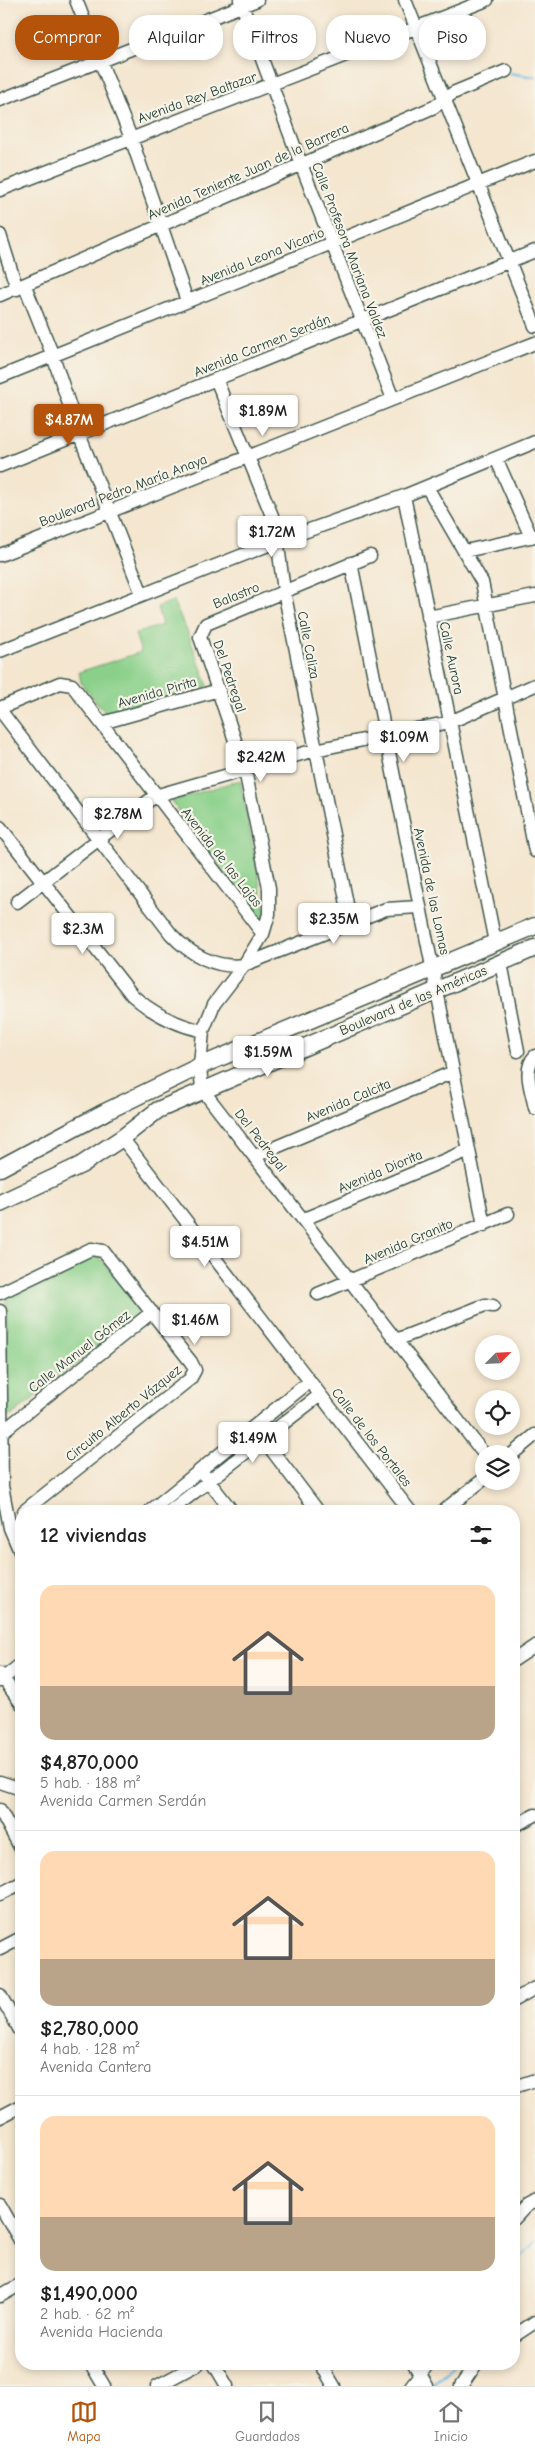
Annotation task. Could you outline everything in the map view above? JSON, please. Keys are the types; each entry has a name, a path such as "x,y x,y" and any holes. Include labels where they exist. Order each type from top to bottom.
{"main road":[{"name":"Boulevard de las Américas","path":"0,1168 148,1090 200,1066 535,926"},
{"name":"Boulevard de las Américas","path":"0,1203 81,1165 122,1138 158,1110 202,1089 535,948"},
{"path":"148,1090 158,1110"}],"street":[{"path":"76,0 102,61 187,301"},
{"path":"0,100 102,61 241,3 257,0"},
{"path":"405,0 535,326"},
{"name":"Avenida Rey Baltazar","path":"0,190 488,0"},
{"name":"Calle Profesora Mariana Valdez","path":"241,3 300,164 393,398"},
{"name":"Avenida Teniente Juan de la Barrera","path":"0,295 21,288 300,164 434,107 453,93 506,71"},
{"name":"Avenida Leona Vicario","path":"0,377 535,161"},
{"path":"0,235 21,288 53,356 79,434 142,594"},
{"name":"Avenida Carmen Serdán","path":"0,466 535,251"},
{"name":"Boulevard Pedro María Anaya","path":"0,555 535,343"},
{"name":"Calle Caliza","path":"216,379 275,524 284,592 351,924"},
{"path":"0,651 276,542 404,496 535,442"},
{"path":"465,551 533,536 496,458"},
{"path":"427,487 482,582 535,851"},
{"name":"Calle Aurora","path":"404,496 495,942"},
{"name":"Balastro","path":"202,629 206,624 370,556"},
{"name":"Avenida de las Lomas","path":"351,563 484,1225"},
{"path":"428,617 535,596"},
{"name":"Del Pedregal","path":"202,629 200,637 245,770 269,888 269,914 263,934 244,966 214,1004 203,1031 200,1066 202,1089 477,1445"},
{"name":"Avenida de las Lajas","path":"0,709 65,682 72,686 263,934"},
{"path":"17,902 155,796 315,750 450,722 535,685"},
{"name":"Avenida Pirita","path":"102,724 219,690"},
{"path":"0,709 180,944 212,962 234,967 244,966 394,907 420,907"},
{"path":"0,827 132,996 151,1011 178,1024 203,1031"},
{"path":"501,963 518,1051"},
{"path":"535,1056 530,1061 528,1071 535,1108"},
{"name":"Avenida Calcita","path":"255,1156 453,1072"},
{"name":"Calle de los Portales","path":"122,1138 405,1505"},
{"name":"Avenida Diorita","path":"304,1220 469,1150"},
{"name":"Avenida Granito","path":"318,1294 508,1214"},
{"name":"Circuito Alberto Vázquez","path":"0,1292 91,1249 97,1248 106,1254 194,1366 194,1375 31,1505"},
{"path":"396,1340 485,1305 492,1306"},
{"path":"0,1311 2,1486 8,1523 15,1540"},
{"name":"Calle Manuel Gómez","path":"2,1432 152,1312"},
{"path":"157,1505 199,1469 310,1381"},
{"path":"178,1505 320,1395"},
{"path":"253,1426 313,1505"},
{"path":"520,1448 535,1435"},
{"path":"199,1469 227,1505"},
{"path":"451,1505 475,1486"},
{"name":"Circuito Alberto Vázquez","path":"8,1523 15,1518"},
{"path":"520,1656 535,1646"},
{"path":"15,1668 1,1678 15,1696"},
{"path":"0,1782 15,1788"},
{"path":"0,1810 15,1838"},
{"path":"520,1823 535,1814"},
{"path":"0,1894 15,1885"},
{"path":"0,1949 15,1941"},
{"path":"520,1997 535,1988"},
{"path":"0,1995 15,2021"},
{"path":"520,2085 535,2080"},
{"path":"0,2117 15,2109"},
{"path":"520,2212 526,2206 535,2202"},
{"path":"0,2205 15,2231"},
{"path":"0,2296 15,2287"},
{"path":"520,2332 535,2322"},
{"path":"95,2370 104,2386"},
{"path":"157,2386 187,2370"},
{"path":"218,2370 227,2386"},
{"path":"325,2370 334,2386"},
{"path":"411,2386 424,2381 418,2370"},
{"path":"461,2386 472,2370"}],"green space":[{"path":"173,601 187,631 208,686 107,715 81,683 79,672 141,652 135,634 162,625 157,607"},
{"path":"240,780 266,916 263,925 171,801"},
{"path":"96,1253 143,1312 11,1416 6,1416 6,1290"}],"waterway":[{"path":"509,73 535,77"},
{"path":"520,2259 535,2242"},
{"path":"431,2385 447,2370"}]}
